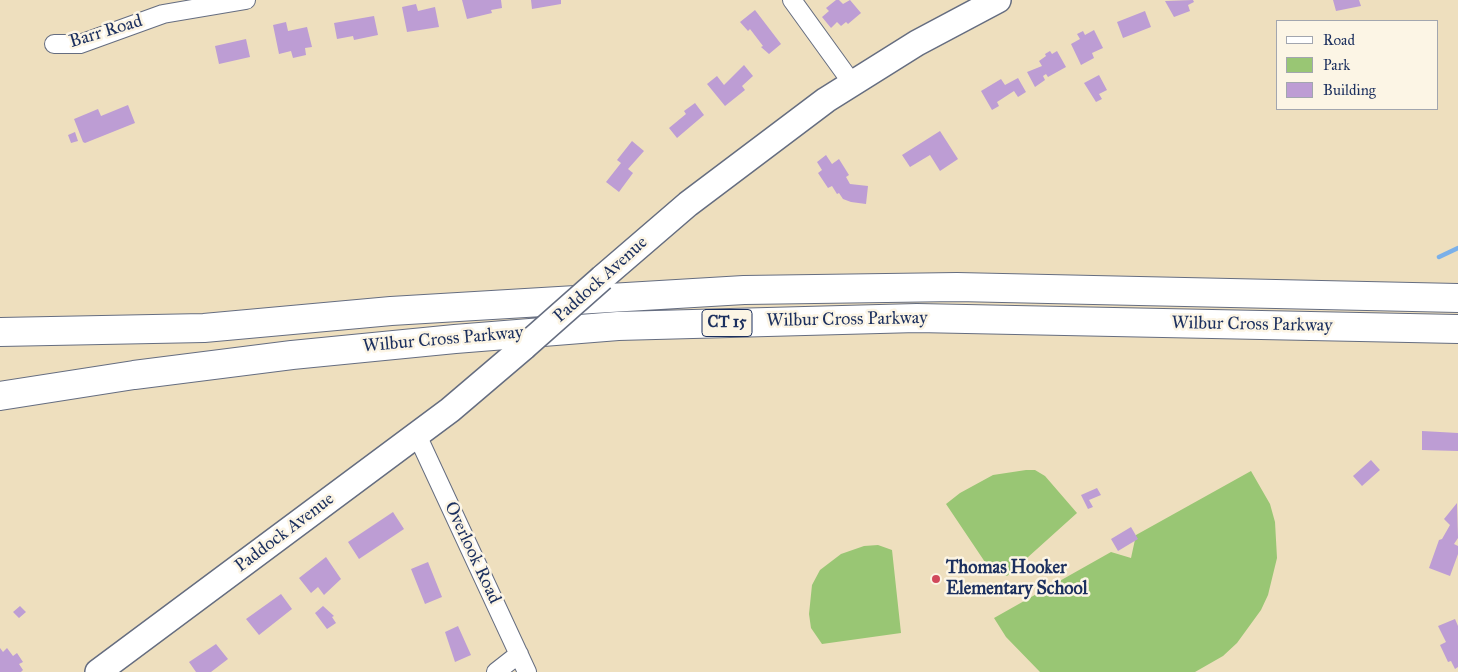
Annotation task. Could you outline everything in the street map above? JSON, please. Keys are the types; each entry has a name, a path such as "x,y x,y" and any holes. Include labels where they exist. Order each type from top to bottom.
{"highway":[{"name":"Wilbur Cross Parkway","path":"0,332 204,328 391,311 744,290 957,287 1458,298"},
{"name":"Wilbur Cross Parkway","path":"0,396 134,375 331,350 638,326 926,318 1458,329"}],"main road":[{"name":"Paddock Avenue","path":"98,672 470,394 720,178 852,83 926,38 998,0"}],"street":[{"name":"Barr Road","path":"54,44 80,44 163,14 246,0"},
{"path":"792,0 852,83"},
{"name":"Overlook Road","path":"417,435 527,672"},
{"path":"496,672 519,654"}],"green space":[{"path":"1035,470 1045,476 1077,513 1007,576 991,571 946,504 960,493 993,475"},
{"path":"1251,471 1270,504 1275,522 1277,558 1268,595 1261,610 1237,643 1223,656 1195,672 1040,672 1006,637 994,618 1111,552 1131,558 1136,535"},
{"path":"878,545 892,550 901,633 822,644 811,628 809,614 812,585 820,570 841,554 864,546"}],"building":[{"path":"462,0 501,0 502,8 491,10 492,13 467,19"},
{"path":"531,0 561,0 561,4 532,9"},
{"path":"836,0 843,4 850,0 861,13 848,24 846,22 841,26 837,22 831,28 822,17 829,11 826,8"},
{"path":"1193,0 1194,2 1188,5 1190,11 1174,17 1165,1"},
{"path":"1333,0 1359,0 1361,6 1336,11"},
{"path":"416,4 418,11 435,7 439,27 407,32 402,7"},
{"path":"755,10 781,44 769,54 761,47 763,46 750,29 748,31 740,22"},
{"path":"1145,11 1151,27 1123,38 1117,22"},
{"path":"374,16 378,35 354,40 353,36 337,39 334,23"},
{"path":"286,22 288,31 307,27 312,47 305,48 306,55 293,58 291,51 279,54 273,25"},
{"path":"1094,30 1103,48 1092,53 1094,58 1081,65 1071,44 1080,39 1077,34 1083,31 1085,35"},
{"path":"246,39 250,57 219,64 215,46"},
{"path":"1050,51 1052,54 1057,51 1066,67 1048,77 1046,74 1043,76 1045,80 1035,87 1027,72 1042,66 1039,61"},
{"path":"744,65 753,76 742,86 745,90 725,106 707,84 717,76 724,85"},
{"path":"1099,75 1107,90 1099,94 1102,99 1096,102 1084,83"},
{"path":"1018,78 1026,92 1018,97 1014,91 997,102 999,106 992,110 981,91 1001,79 1005,85"},
{"path":"695,103 704,115 677,138 669,128 686,114 684,111"},
{"path":"128,105 135,123 85,143 83,142 74,119 98,109 101,116"},
{"path":"940,131 958,159 940,171 930,155 910,167 902,155"},
{"path":"75,132 78,141 71,143 68,135"},
{"path":"632,141 644,151 628,169 633,173 619,192 606,182 621,163 617,160"},
{"path":"826,155 832,164 839,159 849,175 846,177 850,184 868,186 866,204 843,199 832,186 828,188 818,173 822,170 817,162"},
{"path":"1422,431 1458,433 1458,451 1422,450"},
{"path":"1371,460 1380,470 1362,486 1353,476"},
{"path":"1097,488 1101,495 1089,500 1093,507 1088,509 1081,495"},
{"path":"1457,503 1458,538 1454,544 1458,546 1458,554 1450,576 1429,568 1439,540 1442,539 1450,525 1444,519"},
{"path":"393,512 404,529 359,559 348,542"},
{"path":"1131,527 1138,539 1118,551 1111,539"},
{"path":"326,557 341,579 324,595 318,587 311,593 299,578"},
{"path":"428,562 442,597 425,604 411,569"},
{"path":"281,594 292,609 259,635 246,619"},
{"path":"20,606 26,612 19,618 13,612"},
{"path":"323,606 334,616 332,617 336,623 327,629 315,613"},
{"path":"1455,619 1458,626 1458,667 1455,669 1451,661 1448,662 1440,645 1446,642 1438,626"},
{"path":"458,626 471,655 455,662 445,632"},
{"path":"216,644 228,659 211,672 196,672 189,662"},
{"path":"0,648 3,652 7,648 13,656 17,653 23,662 19,664 23,670 21,672 0,672"}],"waterway":[{"path":"1439,257 1458,248"}],"place":[{"name":"Thomas Hooker Elementary School","path":"936,579"}]}
